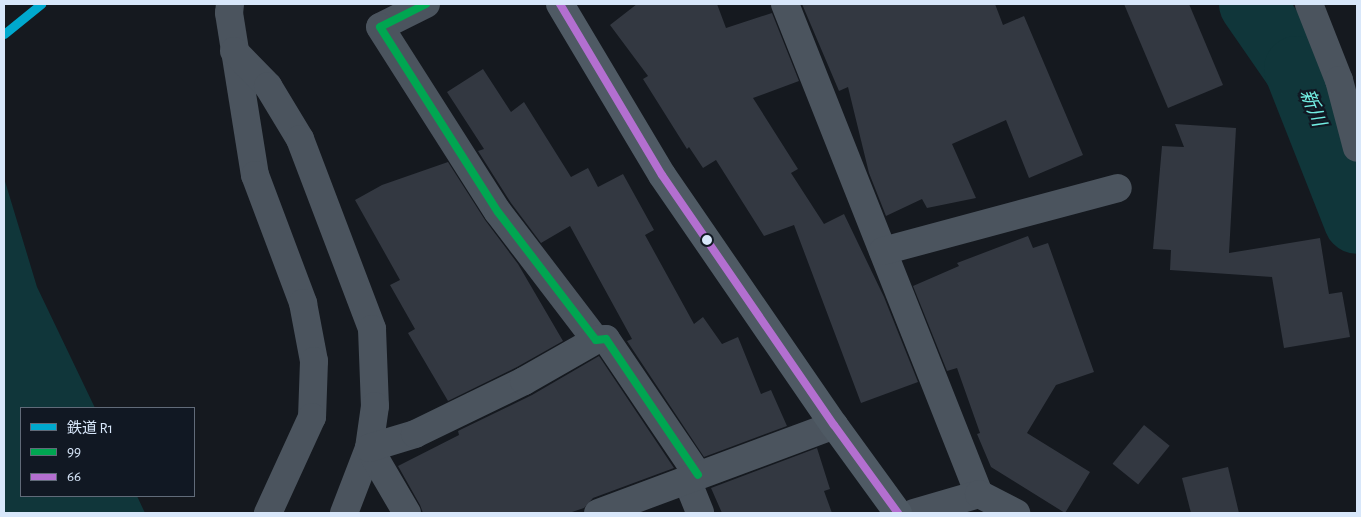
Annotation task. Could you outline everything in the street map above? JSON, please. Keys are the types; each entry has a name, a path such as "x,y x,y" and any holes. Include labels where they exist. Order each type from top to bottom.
{"street":[{"path":"230,4 228,13 255,175 303,303 314,361 312,416 268,513"},
{"path":"426,4 380,27 498,212 596,340"},
{"path":"560,4 662,174 834,425 898,513"},
{"path":"785,4 979,494 1016,513"},
{"path":"1309,4 1339,80 1357,148"},
{"path":"234,51 268,86 300,139 372,329 375,406 369,448 344,513"},
{"path":"883,252 1118,188"},
{"path":"369,448 416,434 524,381 596,340 606,339 693,477 700,513"},
{"path":"598,513 834,425"},
{"path":"369,448 408,513"},
{"path":"914,513 979,494"}],"water":[{"path":"4,178 37,287 95,407 20,407 20,497 137,497 145,513 4,513"}],"building":[{"path":"637,4 717,4 726,28 772,13 799,81 753,98 798,169 791,173 824,224 844,214 884,297 918,382 861,403 794,225 764,236 716,160 703,168 689,147 687,149 643,79 648,76 610,25"},
{"path":"802,4 995,4 1003,25 1024,16 1083,155 1029,178 1006,120 952,144 976,198 927,208 922,199 886,216 869,173 848,87 839,91"},
{"path":"1124,4 1189,4 1223,85 1168,108"},
{"path":"483,69 511,112 524,102 571,177 588,168 598,187 623,174 654,230 645,235 694,324 703,317 722,344 738,337 761,394 771,390 787,426 704,457 627,341 632,339 570,226 541,243 511,203 478,151 484,149 447,92"},
{"path":"1175,124 1236,128 1229,253 1320,238 1329,294 1342,292 1350,337 1284,348 1272,277 1170,270 1171,250 1153,249 1162,146 1184,147"},
{"path":"448,162 485,220 518,264 563,341 517,367 448,401 408,333 415,329 390,285 400,280 355,200 382,185"},
{"path":"1028,236 1033,248 1048,243 1094,372 1056,385 1027,433 1090,472 1065,513 991,467 977,434 980,433 957,368 947,371 913,286 959,266 957,263"},
{"path":"599,356 674,468 593,498 584,508 569,513 423,513 398,466 459,435 458,431 532,395"},
{"path":"1144,425 1170,446 1138,485 1113,464"},
{"path":"817,448 830,489 824,491 832,513 722,513 711,488"},
{"path":"1228,467 1239,513 1191,513 1182,478"}],"waterway":[{"name":"新川","path":"1252,4 1297,69 1357,221"}],"rail line":[{"name":"R1","path":"4,34 41,4"}],"transit line":[{"name":"99","path":"426,4 380,27 498,212 596,340 606,339 698,475"},
{"name":"66","path":"560,4 662,175 834,425 898,513"}]}
